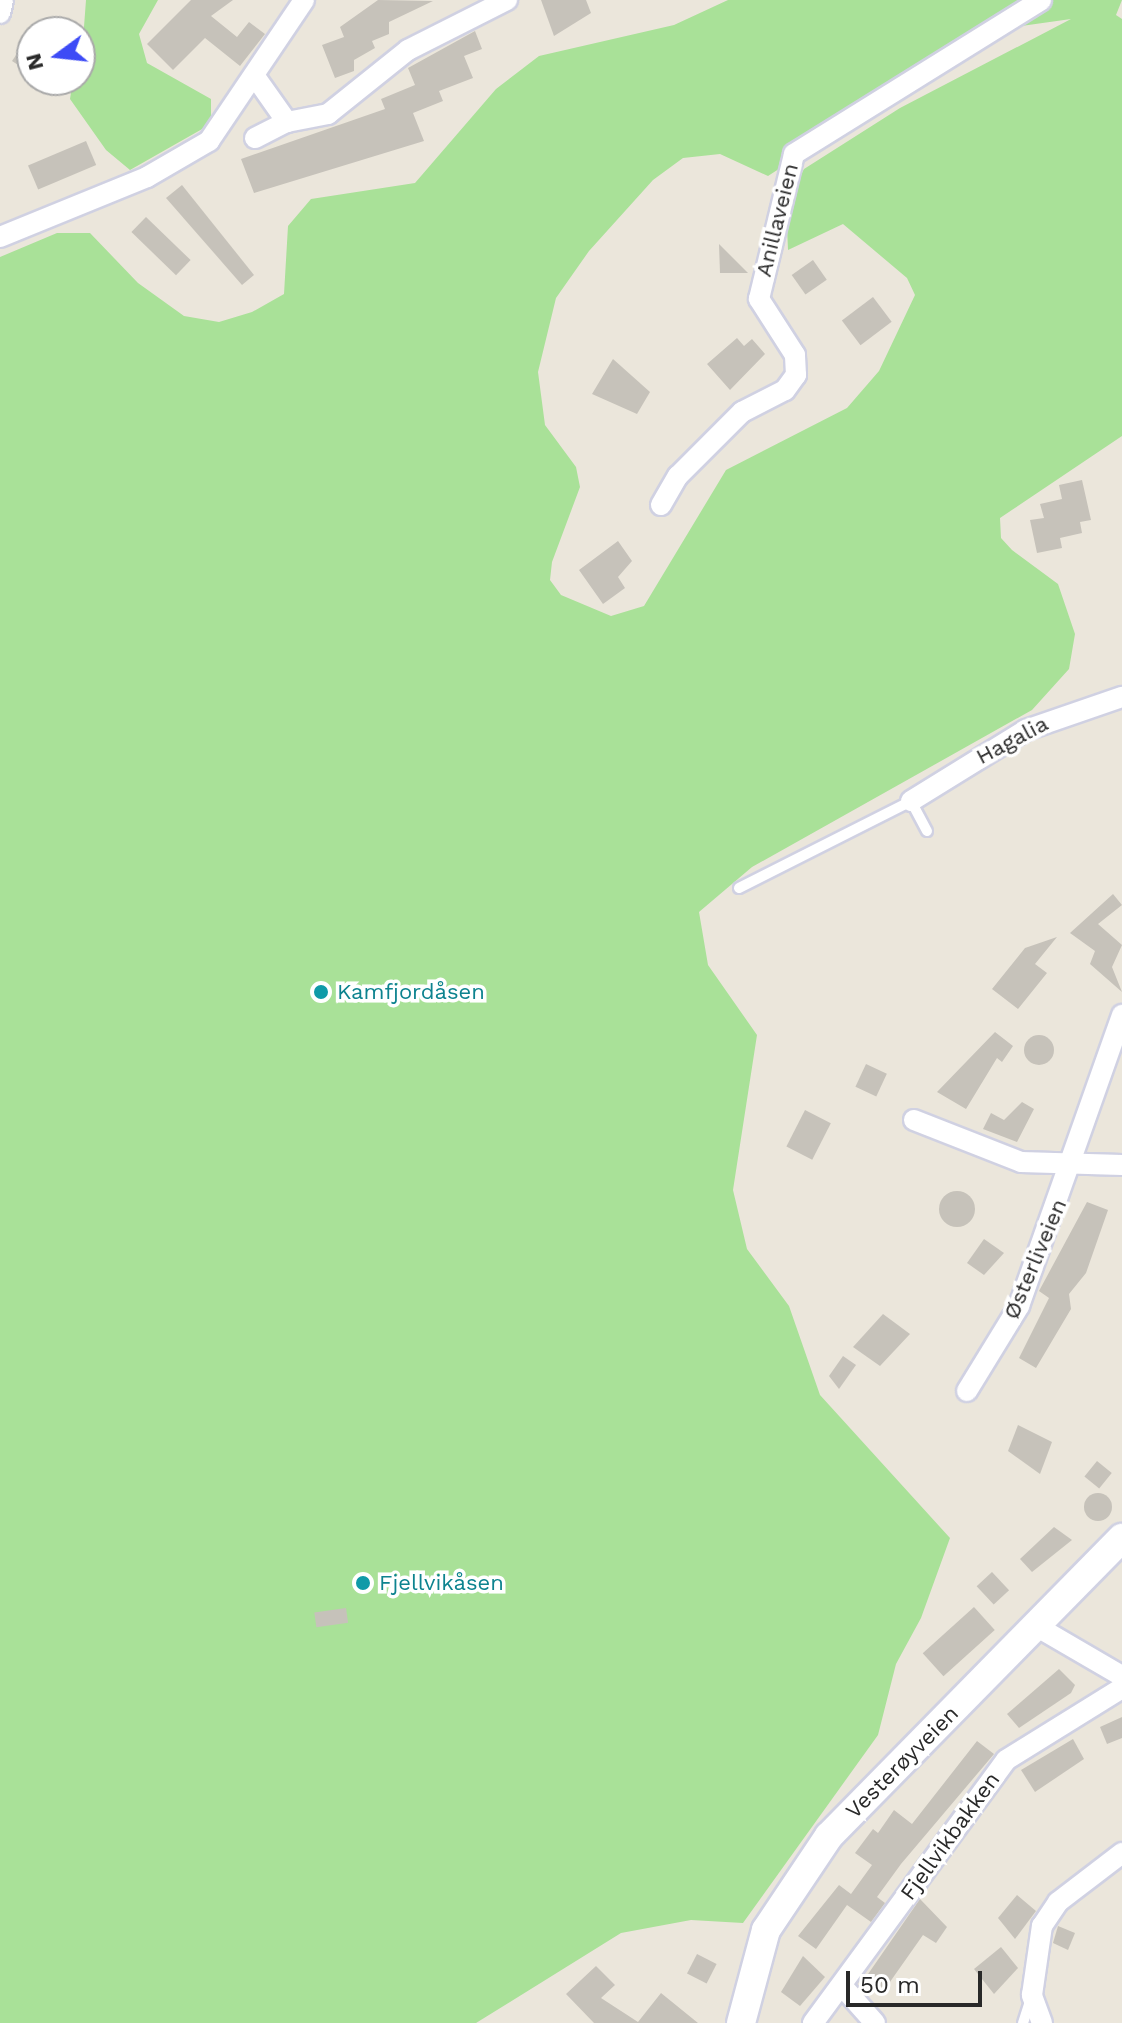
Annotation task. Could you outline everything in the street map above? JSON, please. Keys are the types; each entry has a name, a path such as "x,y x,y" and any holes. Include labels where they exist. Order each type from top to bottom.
{"main road":[{"name":"Vesterøyveien","path":"741,2023 758,1950 801,1872 1122,1538"}],"street":[{"path":"0,13 3,0"},
{"path":"0,237 187,156 209,141 256,78 304,0"},
{"path":"255,138 287,122 341,109 408,50 507,0"},
{"name":"Anillaveien","path":"661,505 678,476 742,412 785,390 796,375 795,355 759,299 794,154 1041,0"},
{"path":"256,78 287,122"},
{"name":"Hagalia","path":"911,801 1026,730 1122,697"},
{"path":"1073,1165 1122,1015"},
{"name":"Østerliveien","path":"914,1120 1000,1156 1073,1165 1122,1165"},
{"name":"Østerliveien","path":"967,1391 1019,1306 1073,1165"},
{"path":"1036,1626 1122,1676"},
{"name":"Fjellvikbakken","path":"813,2023 843,1987 1006,1760 1122,1688"},
{"path":"1042,2023 1032,1995 1042,1926 1058,1902 1122,1853"},
{"path":"843,1987 875,2023"}],"lane":[{"path":"739,888 911,801 927,831"},
{"path":"1023,2023 1032,1995"}],"green space":[{"path":"86,0 158,0 139,34 147,63 211,99 211,124 130,170 106,150 70,99 70,96 96,96 96,16 85,16"},
{"path":"728,0 1122,0 1116,15 1122,19 1122,436 1000,518 1001,538 1012,550 1058,584 1075,634 1069,669 1032,710 752,867 699,912 708,965 757,1035 733,1190 747,1249 789,1306 820,1395 950,1538 921,1618 896,1664 878,1735 743,1923 691,1920 621,1933 476,2023 0,2023 0,257 57,233 90,233 138,283 184,316 219,322 252,312 284,294 288,226 311,199 415,183 496,89 539,56 674,25","holes":["1071,19 900,108 804,169 786,204 788,250 843,224 907,278 915,295 879,371 847,408 726,470 644,606 611,616 561,595 550,580 552,562 580,487 576,467 545,425 538,372 556,298 589,251 653,180 683,158 720,154 768,176 993,30"]}],"building":[{"path":"191,0 233,0 211,16 237,37 249,22 265,34 240,66 205,38 173,70 147,44"},
{"path":"378,0 433,1 389,22 389,34 372,41 375,48 354,60 354,71 335,78 322,45 344,37 340,27"},
{"path":"541,0 586,0 591,13 554,36"},
{"path":"475,31 482,49 464,56 473,78 439,91 443,101 413,113 424,141 254,193 241,159 385,109 381,99 415,85 408,68"},
{"path":"86,141 96,165 38,190 28,166"},
{"path":"182,185 254,275 242,285 166,198"},
{"path":"146,217 191,260 176,275 131,232"},
{"path":"719,244 748,273 720,273"},
{"path":"813,260 827,280 805,295 792,275"},
{"path":"873,297 892,322 861,345 842,320"},
{"path":"737,338 744,346 752,339 765,354 730,390 707,364"},
{"path":"613,359 650,392 637,414 592,394"},
{"path":"1082,480 1091,520 1080,522 1082,533 1060,538 1062,548 1037,553 1030,520 1044,518 1040,504 1062,499 1059,485"},
{"path":"618,541 632,561 618,577 625,588 603,604 579,570"},
{"path":"1113,894 1122,905 1098,924 1122,945 1112,967 1122,992 1090,964 1095,951 1070,933"},
{"path":"1057,937 1035,964 1047,973 1018,1009 992,989 1025,948"},
{"path":"995,1032 1013,1046 1002,1062 997,1058 966,1109 937,1092"},
{"path":"1039,1035 1045,1036 1053,1044 1053,1056 1045,1064 1039,1065 1033,1064 1025,1056 1024,1050 1025,1044 1033,1036"},
{"path":"866,1064 887,1074 876,1096 855,1087"},
{"path":"1022,1102 1034,1109 1017,1142 983,1129 991,1113 1004,1120"},
{"path":"805,1110 831,1123 812,1160 786,1147"},
{"path":"957,1191 969,1197 975,1209 969,1221 957,1227 945,1221 939,1209 945,1197"},
{"path":"1087,1202 1108,1210 1086,1273 1069,1294 1071,1309 1036,1368 1019,1358 1049,1298 1039,1291"},
{"path":"984,1239 1004,1253 984,1275 967,1263"},
{"path":"883,1314 910,1334 880,1366 853,1347"},
{"path":"843,1356 856,1365 839,1389 829,1376"},
{"path":"1018,1425 1052,1442 1040,1474 1008,1451"},
{"path":"1097,1461 1112,1473 1099,1489 1084,1477"},
{"path":"1098,1493 1108,1497 1112,1507 1108,1517 1098,1521 1088,1517 1084,1507 1088,1497"},
{"path":"1054,1527 1072,1540 1032,1572 1020,1559"},
{"path":"992,1572 1009,1590 994,1605 977,1586"},
{"path":"974,1607 995,1630 943,1676 923,1653"},
{"path":"346,1608 348,1623 316,1627 314,1612"},
{"path":"1059,1669 1075,1685 1071,1693 1019,1728 1007,1714"},
{"path":"1122,1717 1122,1738 1107,1744 1100,1727"},
{"path":"1073,1739 1084,1759 1035,1792 1021,1770"},
{"path":"977,1741 994,1754 901,1864 877,1897 885,1903 871,1922 847,1905 816,1949 798,1936 839,1885 851,1894 872,1865 855,1853 873,1829 878,1833 894,1810 912,1824"},
{"path":"1017,1895 1036,1911 1015,1939 998,1918"},
{"path":"920,1899 947,1927 936,1943 923,1935 885,1989 866,1977"},
{"path":"1058,1926 1075,1933 1068,1950 1053,1943"},
{"path":"1001,1947 1018,1968 994,1994 974,1969"},
{"path":"697,1954 717,1964 707,1984 687,1974"},
{"path":"803,1956 825,1977 800,2006 781,1992"},
{"path":"596,1966 615,1985 601,1998 638,2022 661,1993 698,2023 594,2023 566,1994"}],"place":[{"name":"Kamfjordåsen","path":"321,992"},
{"name":"Fjellvikåsen","path":"363,1583"}]}
